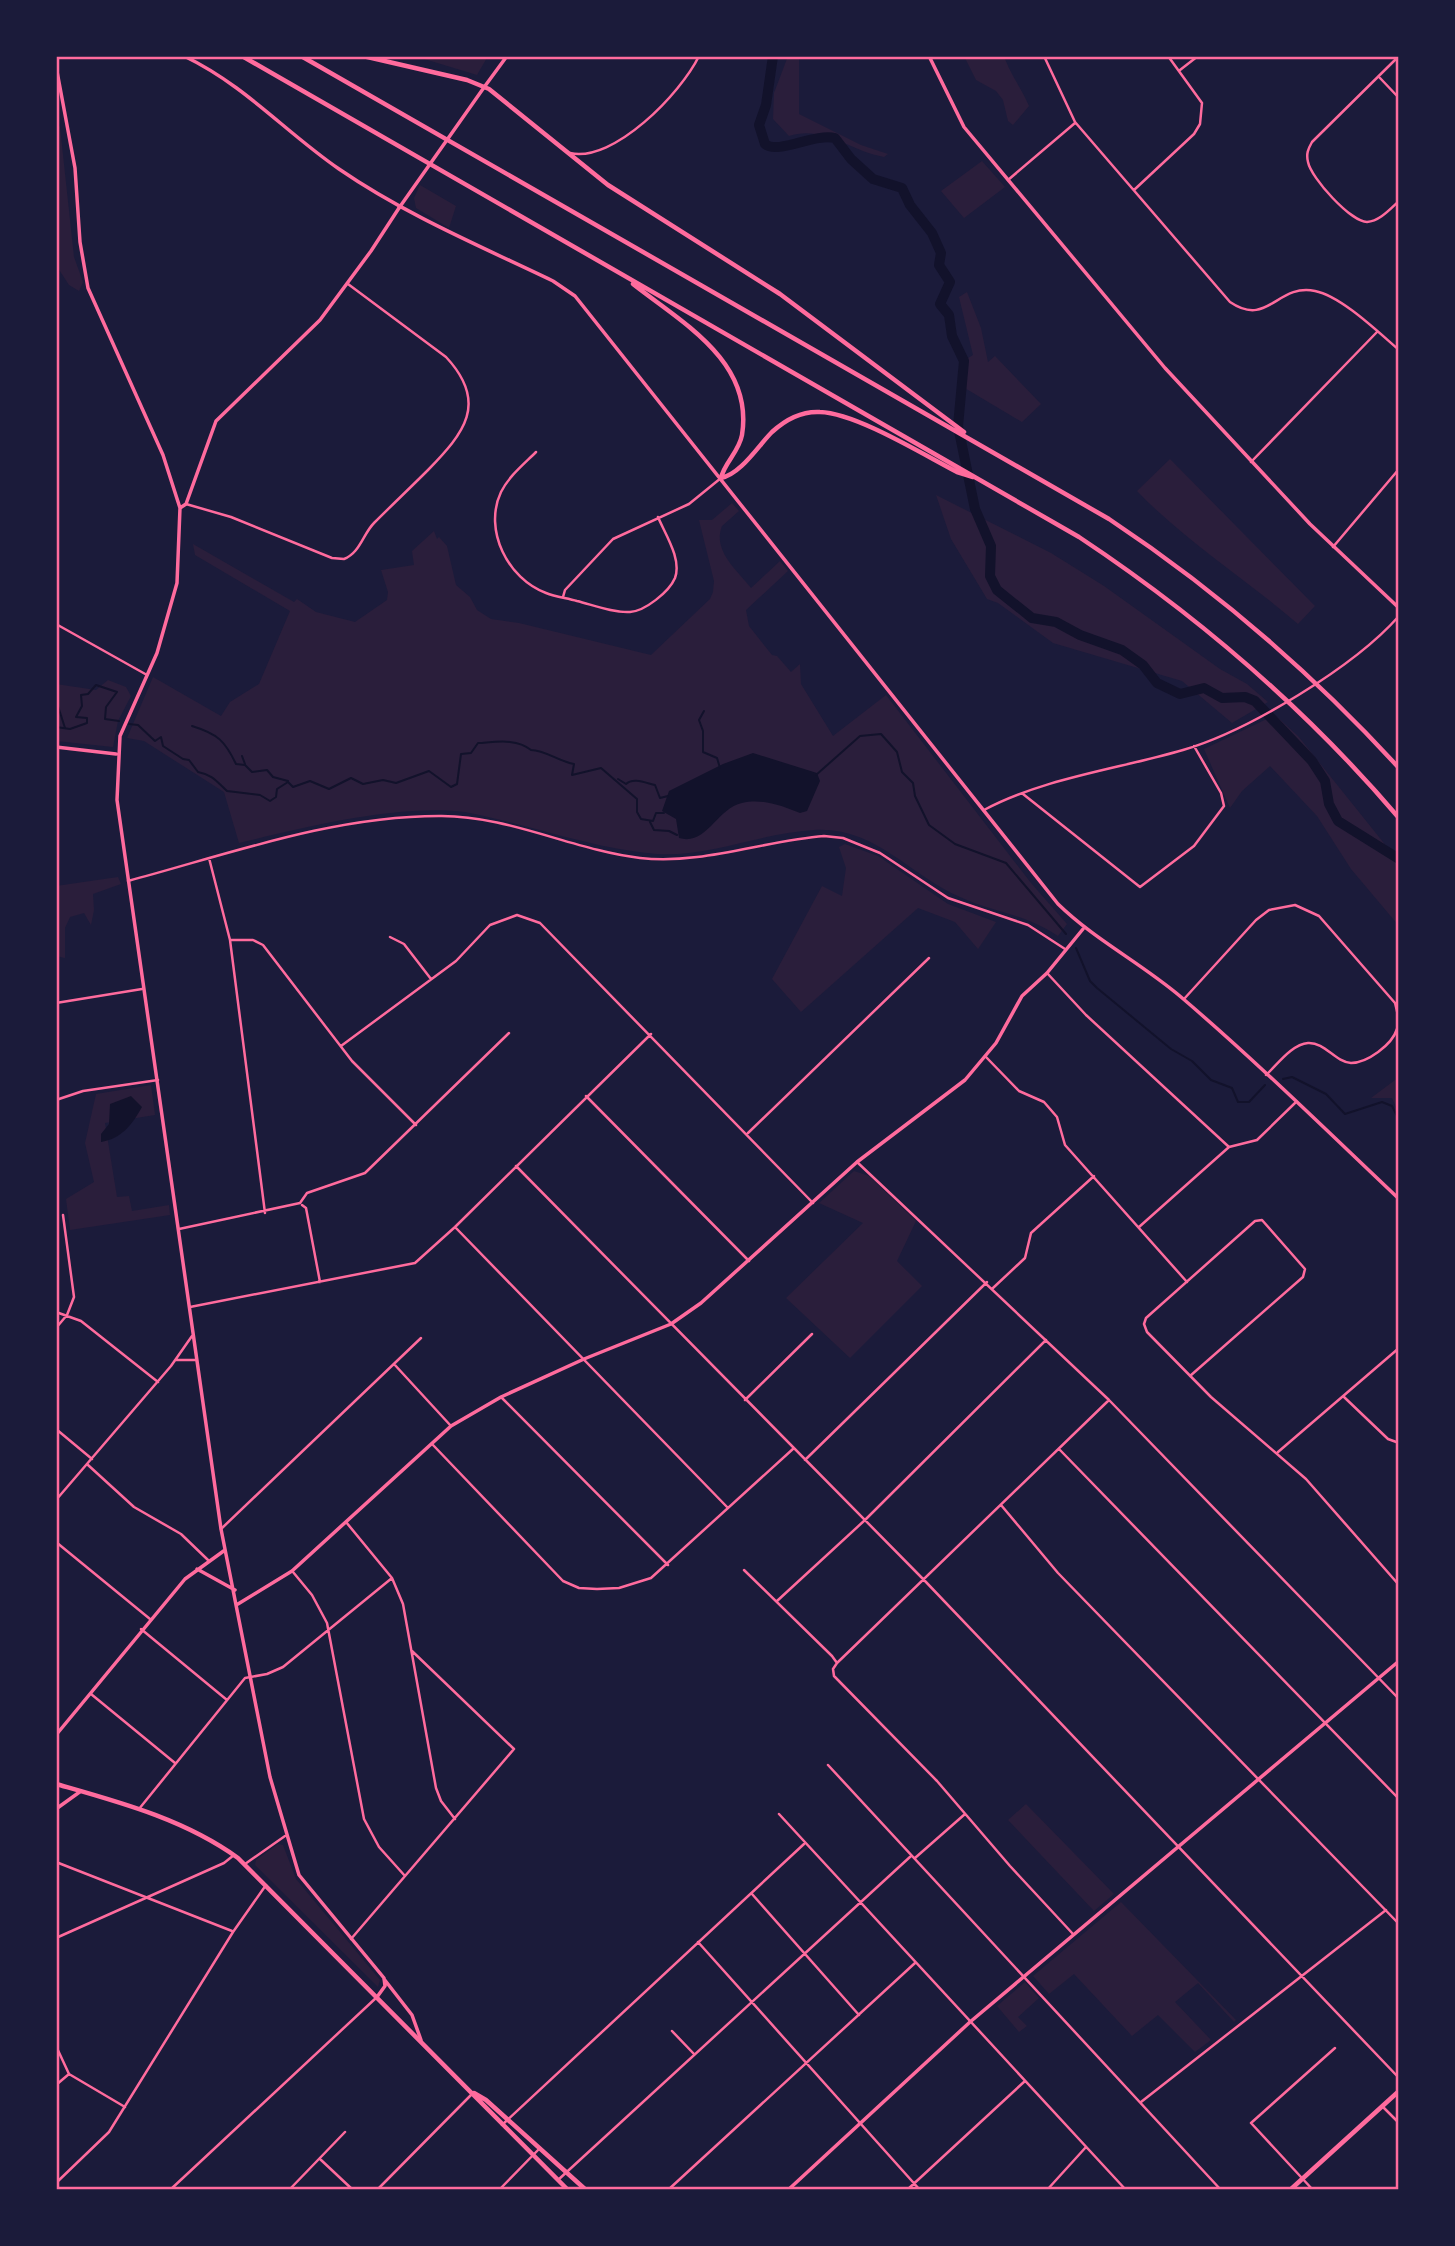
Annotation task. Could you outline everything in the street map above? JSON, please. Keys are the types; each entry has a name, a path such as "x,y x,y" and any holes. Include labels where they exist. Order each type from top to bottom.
{"main road":[{"path":"242,56 978,477 1104,553 1201,626 1323,736 1399,818"},
{"path":"301,56 1109,519 1199,583 1298,666 1399,768"},
{"path":"363,56 485,86 627,198 780,294 970,437"},
{"path":"625,277 700,334 717,352 733,378 740,399 743,426 737,451 721,478"},
{"path":"721,478 736,471 781,424 797,416 816,412 848,419 962,474 978,477"},
{"path":"56,1784 139,1808 207,1838 234,1855 568,2190"},
{"path":"1290,2190 1399,2091"},
{"path":"474,2093 586,2190"}],"street":[{"path":"184,56 225,77 338,168 399,208 569,290 1052,898 1083,929 1140,965 1184,999 1399,1199"},
{"path":"180,508 186,504 216,421 304,337 348,284 507,56"},
{"path":"566,152 580,155 595,153 648,119 675,93 699,56"},
{"path":"929,56 960,121 1197,404 1333,547 1399,608"},
{"path":"1045,56 1075,122 1230,302 1242,310 1256,312 1286,294 1313,290 1328,295 1399,350"},
{"path":"1134,190 1200,124 1202,103 1168,56"},
{"path":"1180,70 1198,56"},
{"path":"1399,56 1312,142 1307,161 1311,172 1352,218 1365,222 1376,220 1399,201"},
{"path":"56,66 75,168 80,242 89,288 163,455 180,508 177,583 163,635 127,717 117,754 117,800 221,1529 285,1836 299,1875 412,2015 422,2042"},
{"path":"1378,76 1399,98"},
{"path":"1008,180 1075,122"},
{"path":"186,504 231,517 332,558 344,559 356,551 372,525 454,444 468,417 470,402 466,385 458,370 446,357 348,284"},
{"path":"1251,462 1377,332"},
{"path":"536,452 501,493 495,511 495,530 508,562 544,593 630,612 645,608 668,588 676,577 677,561 658,517"},
{"path":"1333,547 1399,468"},
{"path":"562,597 565,590 613,539 692,502 721,478"},
{"path":"984,810 1023,794 1194,746 1243,725 1332,673 1368,648 1399,616"},
{"path":"56,624 147,675"},
{"path":"1023,794 1140,887 1194,846 1224,806 1221,793 1194,746"},
{"path":"56,747 117,754"},
{"path":"128,881 317,832 429,816 466,818 617,853 659,859 693,858 824,836 843,838 880,853 948,898 1028,925 1065,949"},
{"path":"209,858 230,940 265,1213"},
{"path":"1184,999 1269,910 1295,905 1319,916 1395,1003 1399,1016 1397,1030 1390,1041 1364,1061 1349,1063 1320,1046 1307,1043 1296,1047 1266,1075"},
{"path":"341,1046 456,961 490,925 517,915 540,923 813,1203"},
{"path":"238,1604 292,1571 430,1442 451,1426 501,1397 584,1359 671,1324 749,1261 857,1162 950,1093 986,1057 1022,996 1047,973 1083,929"},
{"path":"390,937 404,944 431,979"},
{"path":"230,940 253,940 263,945 341,1046 416,1125"},
{"path":"747,1133 929,958"},
{"path":"1047,973 1086,1015 1229,1147"},
{"path":"56,1003 143,988"},
{"path":"179,1229 265,1213 300,1203 307,1193 365,1173 509,1033"},
{"path":"190,1307 415,1263 651,1034"},
{"path":"986,1057 1019,1091 1044,1102 1057,1118 1065,1145 1187,1282"},
{"path":"56,1100 83,1091 158,1080"},
{"path":"586,1096 749,1261"},
{"path":"1139,1228 1229,1147 1256,1140 1296,1103"},
{"path":"857,1162 1109,1399 1399,1699"},
{"path":"516,1166 925,1581 1399,2078"},
{"path":"993,1288 1021,1263 1031,1233 1094,1176"},
{"path":"300,1203 306,1208 320,1282"},
{"path":"56,1328 67,1315 74,1297 63,1215"},
{"path":"1190,1376 1303,1277 1306,1269 1262,1220 1255,1221 1146,1318 1143,1324 1147,1332 1190,1376 1306,1479 1399,1585"},
{"path":"455,1227 728,1508"},
{"path":"805,1460 987,1282"},
{"path":"56,1312 81,1321 158,1382"},
{"path":"56,1500 158,1382 194,1334"},
{"path":"745,1399 812,1334"},
{"path":"221,1529 421,1338"},
{"path":"777,1601 865,1520 1046,1340"},
{"path":"1278,1452 1399,1348"},
{"path":"176,1360 199,1362"},
{"path":"394,1364 451,1426"},
{"path":"501,1397 668,1565"},
{"path":"1344,1397 1388,1439 1399,1443"},
{"path":"1073,1934 834,1675 832,1669 1109,1399"},
{"path":"56,1429 92,1459"},
{"path":"430,1442 563,1581 579,1588 619,1588 651,1578 794,1448"},
{"path":"1059,1449 1399,1799"},
{"path":"87,1464 134,1507 181,1534 208,1560"},
{"path":"1001,1505 1058,1573 1399,1924"},
{"path":"346,1522 392,1578 403,1604 436,1788 441,1801 455,1819"},
{"path":"56,1542 150,1619"},
{"path":"56,1735 150,1619 197,1569 225,1550"},
{"path":"197,1569 235,1590"},
{"path":"744,1570 836,1663"},
{"path":"292,1571 312,1595 329,1630 363,1815 379,1847 405,1876"},
{"path":"139,1808 245,1678 283,1667 392,1578"},
{"path":"141,1629 227,1700"},
{"path":"351,1939 514,1749 417,1652 412,1651"},
{"path":"788,2190 970,2022 1399,1661"},
{"path":"90,1692 175,1763"},
{"path":"828,1765 1026,1976 1221,2190"},
{"path":"56,1809 81,1791"},
{"path":"779,1814 1126,2190"},
{"path":"558,2180 860,1902 965,1814"},
{"path":"245,1864 285,1836"},
{"path":"502,2125 806,1843"},
{"path":"56,1938 224,1863 234,1855"},
{"path":"56,1863 233,1932"},
{"path":"56,2183 100,2142 125,2107 233,1932 266,1885"},
{"path":"751,1893 859,2015"},
{"path":"1141,2102 1386,1910"},
{"path":"698,1942 920,2190"},
{"path":"668,2190 916,1962"},
{"path":"170,2190 377,1997 384,1986 384,1978"},
{"path":"672,2031 694,2054"},
{"path":"56,2046 68,2074 125,2107"},
{"path":"1313,2190 1251,2123 1335,2048"},
{"path":"56,2085 68,2074"},
{"path":"906,2190 1025,2081"},
{"path":"377,2190 474,2093"},
{"path":"1382,2106 1399,2123"},
{"path":"289,2190 345,2132"},
{"path":"1046,2190 1086,2147"},
{"path":"499,2190 540,2148"},
{"path":"320,2158 353,2190"}],"shaded area":[{"path":"403,56 488,56 477,75 421,58"},
{"path":"788,56 799,56 799,114 861,145 888,154 884,157 872,154 814,134 789,136 773,119 774,93"},
{"path":"964,56 1004,56 1029,106 1013,125 1008,121 1003,100 996,91 976,80"},
{"path":"56,121 60,127 74,257 83,282 79,291 69,285 56,265"},
{"path":"982,161 1005,187 964,218 941,191"},
{"path":"420,185 456,206 449,228 416,208 414,198"},
{"path":"967,292 981,328 988,362 995,356 1041,404 1022,422 958,384 960,363 973,355 959,297"},
{"path":"1170,459 1315,606 1298,624 1175,527 1137,491"},
{"path":"936,495 1051,553 1104,586 1220,669 1247,684 1268,702 1232,723 1182,681 1053,643 998,603 987,599 951,539"},
{"path":"732,503 739,511 722,526 720,544 733,568 751,588 780,561 788,571 746,610 749,626 772,655 777,656 791,672 800,664 801,684 833,736 886,695 1031,883 1067,924 1058,936 1033,922 960,897 874,844 836,831 794,832 716,849 657,854 585,842 465,812 439,810 352,818 239,843 224,792 144,741 127,738 153,677 221,716 230,702 259,684 290,611 195,555 193,544 294,602 297,599 316,612 355,622 387,600 388,592 381,570 414,565 412,551 434,531 437,539 439,537 447,546 456,585 470,597 477,610 491,619 519,623 651,655 710,599 714,581 699,520 712,520"},
{"path":"108,680 126,687 131,696 118,721 113,747 56,741 56,684 96,690"},
{"path":"1275,715 1298,736 1399,862 1399,926 1351,869 1317,816 1270,766 1242,791 1230,808 1204,749"},
{"path":"753,753 817,773 820,781 807,811 800,813 764,802 742,803 725,812 697,837 679,838 676,819 662,811 669,791 723,764"},
{"path":"845,844 878,856 948,904 996,922 978,949 955,922 918,908 801,1012 772,979 822,886 842,896 846,868 839,847"},
{"path":"118,877 121,884 93,894 91,925 84,913 70,917 65,928 65,958 56,956 56,886"},
{"path":"1399,1077 1399,1113 1392,1098 1371,1098"},
{"path":"151,1085 155,1115 105,1123 117,1197 129,1196 132,1211 169,1205 170,1215 70,1230 66,1199 94,1182 85,1143 96,1094"},
{"path":"131,1096 142,1107 138,1114 120,1134 101,1142 101,1134 109,1124 110,1104"},
{"path":"854,1171 869,1176 916,1221 897,1261 922,1286 850,1358 786,1298 863,1223 819,1203"},
{"path":"1026,1804 1114,1894 1094,1911 1008,1820"},
{"path":"278,1844 283,1845 296,1879 380,1980 378,1987 255,1865 256,1860"},
{"path":"1121,1902 1236,2020 1234,2022 1198,1983 1175,2002 1211,2040 1195,2052 1158,2015 1132,2036 1074,1974 1049,1994 1033,1976"},
{"path":"1025,1982 1039,1998 1018,2017 1027,2026 1019,2032 997,2006"}],"waterway":[{"path":"773,56 766,105 759,125 765,144 778,147 817,138 835,138 851,159 873,179 902,188 910,205 932,233 941,253 939,265 950,282 940,304 949,315 952,336 964,361 958,426 975,509 991,546 990,576 997,590 1032,618 1056,622 1080,635 1122,650 1143,665 1157,683 1180,694 1204,688 1222,698 1245,697 1255,701 1312,761 1325,781 1329,804 1338,821 1399,859"},
{"path":"56,727 70,729 87,723 87,718 76,717 82,706 81,695 88,694 96,685 117,692 106,707 105,719 119,721"},
{"path":"56,700 65,728"},
{"path":"704,711 699,720 703,731 703,752 717,758 720,768"},
{"path":"129,724 138,725 155,741 161,737 163,746 189,760 198,772 211,777 227,791 260,795 270,801 276,797 277,789 288,782 293,787 310,781 329,789 351,778 363,784 383,780 396,783 429,771 451,787 457,784 461,754 471,753 478,743 506,742 574,764 572,775 601,768 637,799 637,812 641,819 653,821 656,813 664,813"},
{"path":"192,726 220,739 236,764 245,765 252,772 267,770 273,777 288,781"},
{"path":"816,775 860,736 881,734 897,752 902,772 913,783 915,796 929,825 955,844 1006,863 1066,934"},
{"path":"242,756 245,764"},
{"path":"618,779 626,784 636,781 655,785 660,798 668,796"},
{"path":"650,822 654,830 669,831 677,835"},
{"path":"1076,948 1090,981 1097,988 1171,1049 1192,1061 1211,1080 1232,1088 1238,1102 1249,1102 1265,1085"},
{"path":"1283,1079 1292,1077 1326,1094 1345,1114 1382,1102 1392,1106 1399,1120"}]}
